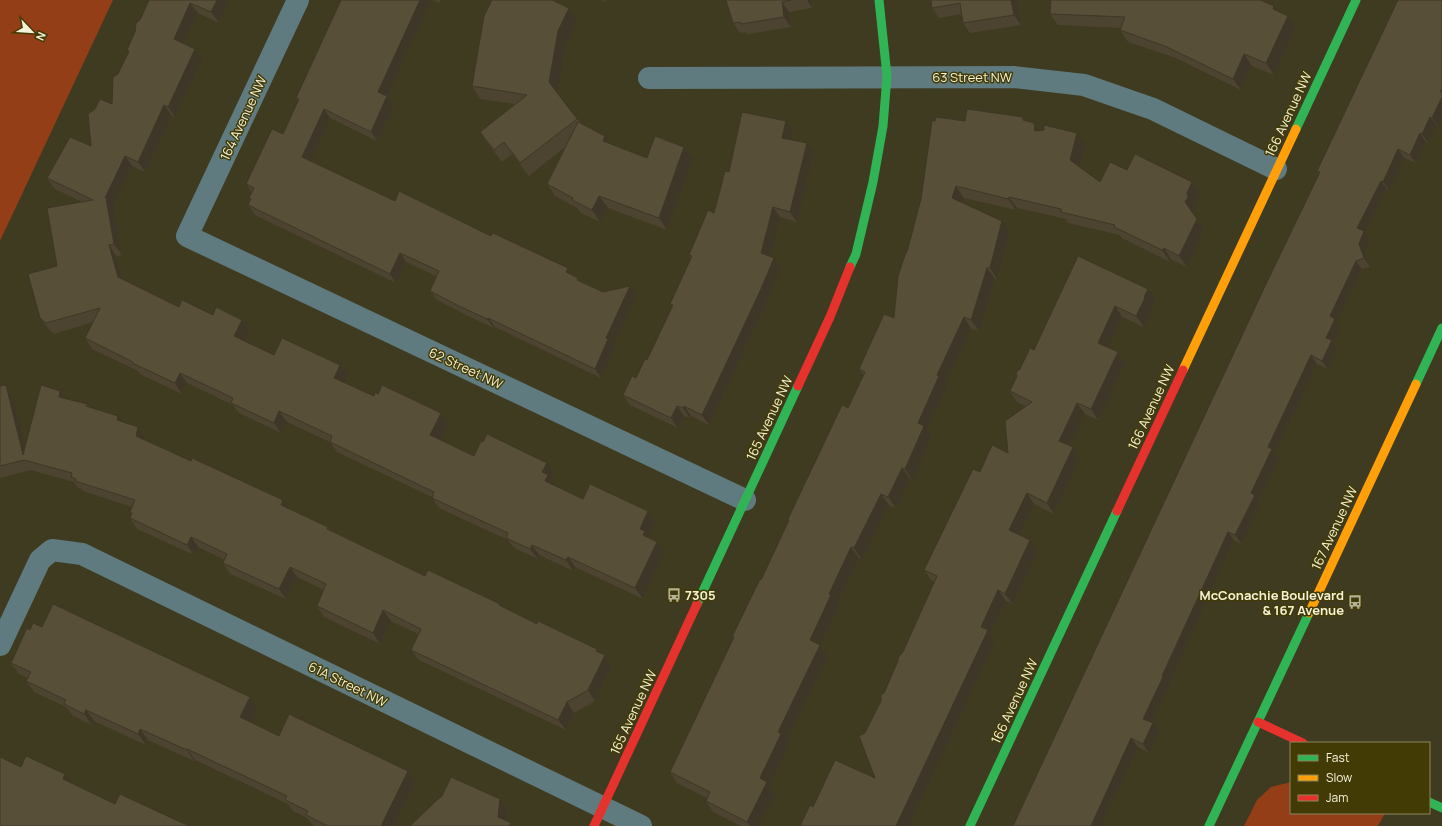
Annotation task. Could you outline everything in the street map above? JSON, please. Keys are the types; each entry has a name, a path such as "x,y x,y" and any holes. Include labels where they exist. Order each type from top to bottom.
{"street":[{"name":"164 Avenue NW","path":"187,236 298,0"},
{"name":"165 Avenue NW","path":"598,817 830,318 856,254 873,182 883,126 887,76 879,0"},
{"name":"166 Avenue NW","path":"970,826 1356,0"},
{"name":"63 Street NW","path":"649,78 1014,76 1084,85 1153,109 1276,169"},
{"name":"62 Street NW","path":"187,236 745,500"},
{"name":"167 Avenue NW","path":"1209,826 1442,328"},
{"name":"61A Street NW","path":"0,645 40,560 52,550 82,554 598,817 641,826"},
{"path":"1258,722 1301,742"},
{"path":"1430,802 1442,808"}],"shaded area":[{"path":"0,0 113,0 0,241"},
{"path":"1290,782 1290,814 1384,814 1378,826 1244,826 1257,800 1271,787"}],"building":[{"path":"149,0 217,0 211,12 190,3 174,39 195,49 168,107 164,105 138,162 125,156 105,198 114,244 109,245 118,277 179,307 182,300 213,315 216,307 242,320 234,336 274,355 282,338 340,365 334,378 374,396 375,392 378,394 382,385 441,413 430,435 474,456 481,441 483,442 487,434 547,463 542,472 548,475 545,481 583,499 590,484 648,511 640,529 645,531 643,535 657,542 635,588 568,557 566,560 532,545 530,549 506,538 508,533 432,498 434,492 330,442 332,436 279,411 274,423 231,403 233,398 180,373 175,383 132,363 133,362 85,338 100,308 46,323 40,318 28,274 57,266 47,208 93,200 47,178 70,137 91,146 88,114 95,109 100,99 112,104 113,77 118,74 129,51 127,50 135,32 136,23 140,20"},
{"path":"341,0 420,0 378,92 387,96 371,132 324,109 302,157 395,201 399,191 491,236 493,233 568,268 566,272 578,278 577,280 603,292 630,286 606,338 608,339 595,369 430,291 439,271 400,253 390,274 248,205 251,199 249,198 254,188 246,184 272,129 283,134 299,99 296,98"},
{"path":"492,0 552,0 569,8 558,31 549,82 577,119 520,163 504,142 494,150 480,132 527,95 472,86 484,16"},
{"path":"726,0 791,0 782,2 784,17 741,24 740,22 733,23"},
{"path":"931,0 1011,0 1014,15 963,23 960,3 932,8"},
{"path":"1051,0 1260,0 1274,6 1273,9 1288,16 1266,63 1244,54 1233,79 1167,47 1120,30 1125,17 1050,14"},
{"path":"1398,0 1442,0 1442,88 1440,92 1442,93 1442,97 1432,118 1430,117 1422,134 1420,133 1410,155 1398,149 1383,182 1381,181 1357,228 1364,231 1359,244 1364,258 1356,261 1330,316 1335,319 1326,338 1332,340 1322,361 1311,355 1268,447 1272,449 1251,493 1255,495 1235,535 1228,532 1143,719 1153,723 1143,744 1131,738 1091,826 1013,826 1267,282 1320,172 1317,171"},
{"path":"967,109 1023,117 1023,120 1034,123 1035,131 1044,130 1044,125 1077,133 1070,160 1100,182 1110,162 1127,170 1135,154 1192,182 1185,202 1197,219 1179,256 1164,248 1162,250 1114,227 1115,225 1061,212 1061,209 1009,197 1008,199 956,186 952,198 1002,221 990,268 987,268 971,320 964,317 937,375 939,376 918,423 924,426 905,469 902,468 888,497 881,494 854,548 851,547 829,594 831,595 810,640 820,645 778,732 781,734 760,778 767,782 747,822 706,801 710,792 670,772 842,405 848,408 865,372 859,369 884,314 894,318 898,276 907,252 921,199 932,121 935,121 936,117 965,121"},
{"path":"742,112 786,121 782,138 807,143 790,212 773,207 761,253 774,258 702,415 684,406 683,408 677,406 671,418 623,395 632,376 636,378 645,359 647,360 673,305 670,304 692,256 689,255 708,210 714,213 725,171 729,172"},
{"path":"578,122 605,136 603,141 647,158 655,136 684,147 659,218 599,196 592,210 572,200 573,198 547,184"},
{"path":"1078,256 1148,289 1136,316 1115,306 1098,343 1118,352 1091,409 1077,403 1059,441 1073,447 1047,503 1027,493 1009,530 1030,540 1005,594 998,590 981,627 988,630 896,826 800,826 810,805 813,807 835,760 875,778 859,736 865,733 881,701 881,695 884,693 898,658 903,652 937,576 924,570 973,469 980,472 992,445 1008,453 1005,421 1032,402 1010,391 1017,376 1016,372 1020,369 1030,348 1034,350"},
{"path":"6,385 23,455 41,385 60,391 59,397 87,404 86,406 118,416 117,420 138,427 136,436 191,461 192,458 283,500 281,505 328,527 327,529 425,576 428,570 500,604 499,605 537,624 538,621 597,649 596,651 605,655 588,690 567,702 558,720 411,650 421,629 383,610 373,633 317,606 326,584 290,567 279,589 223,563 227,554 191,537 187,545 130,518 132,513 130,512 135,500 75,481 76,479 71,477 72,473 24,460 0,466 0,386"},
{"path":"53,604 250,697 240,717 279,736 289,714 408,771 381,826 328,826 306,815 308,811 285,800 287,796 187,749 140,729 138,734 86,710 84,714 64,704 66,700 26,681 31,672 11,663 27,628 30,630 33,623 42,627"},
{"path":"26,756 65,774 63,779 115,804 120,794 189,826 0,826 0,757 21,767"},
{"path":"451,777 500,799 498,817 511,823 509,826 410,826 442,796"}],"traffic: fast":[{"path":"850,267 856,254 873,182 883,126 887,76 879,0"},
{"path":"1296,129 1356,0"},
{"path":"1416,384 1442,328"},
{"path":"697,604 798,386"},
{"path":"970,826 1117,511"},
{"path":"1209,826 1309,613"},
{"path":"1430,802 1442,808"}],"traffic: slow":[{"path":"1183,370 1296,129"},
{"path":"1309,613 1416,384"}],"traffic: jam":[{"path":"798,386 830,317 850,267"},
{"path":"1117,511 1183,370"},
{"path":"594,826 697,604"},
{"path":"1258,722 1301,742"}],"place":[{"name":"7305","path":"674,595"},
{"name":"McConachie Boulevard & 167 Avenue","path":"1355,602"}]}
